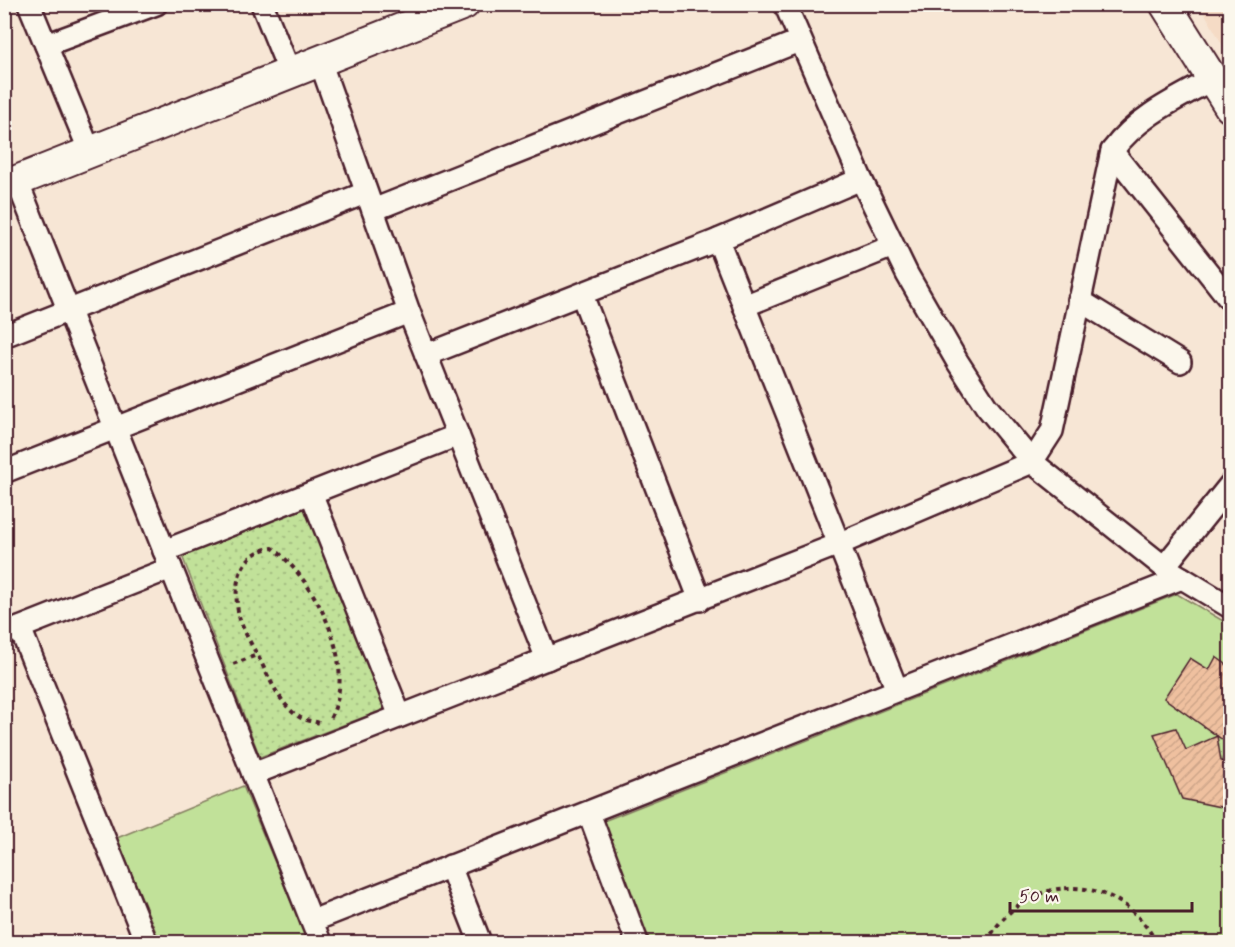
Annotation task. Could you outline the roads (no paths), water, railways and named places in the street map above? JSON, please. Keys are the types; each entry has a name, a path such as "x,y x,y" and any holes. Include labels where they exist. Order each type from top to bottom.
{"street":[{"path":"29,4 90,152"},
{"path":"46,45 156,4"},
{"path":"262,4 290,73"},
{"path":"320,942 69,311 11,183 464,4"},
{"path":"784,4 893,246 957,361 986,406 1032,462 1173,573 1230,607"},
{"path":"1165,4 1230,106"},
{"path":"4,336 799,41"},
{"path":"320,61 409,312 547,658"},
{"path":"253,774 700,600 1032,462 1052,431 1112,151 1122,137 1146,116 1212,80"},
{"path":"1112,151 1230,300"},
{"path":"426,355 718,240 861,179"},
{"path":"718,240 897,690"},
{"path":"744,306 893,246"},
{"path":"582,295 700,600"},
{"path":"1079,300 1180,362"},
{"path":"4,472 409,312"},
{"path":"146,942 12,631 311,493 458,435"},
{"path":"312,921 897,690 1173,573 1230,485"},
{"path":"311,493 400,716"},
{"path":"589,813 637,942"},
{"path":"450,866 480,942"}]}
